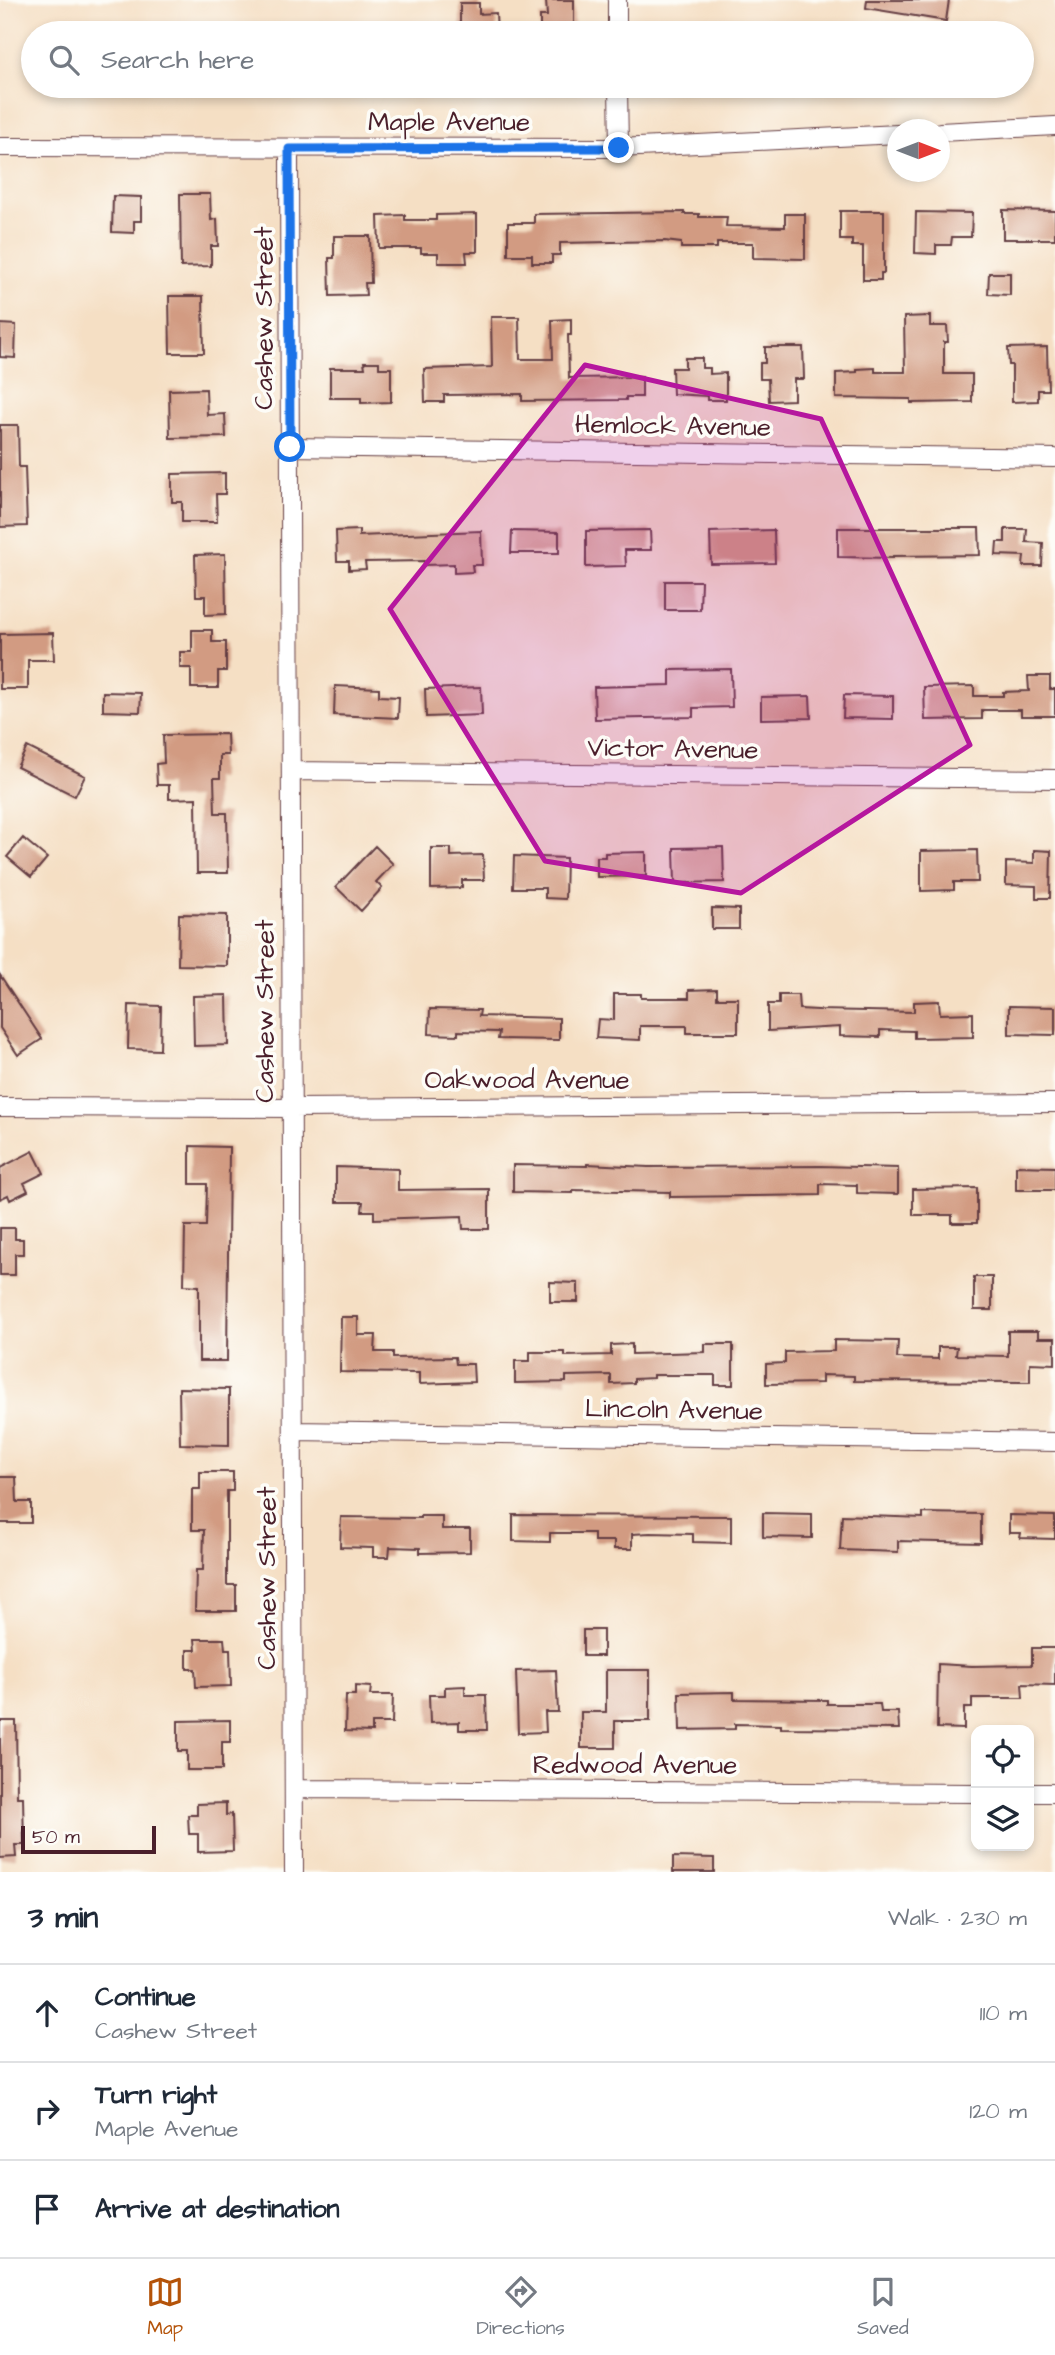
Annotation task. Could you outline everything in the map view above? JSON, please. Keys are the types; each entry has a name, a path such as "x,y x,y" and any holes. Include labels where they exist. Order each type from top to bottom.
{"street":[{"path":"617,0 617,21"},
{"path":"618,98 619,148"},
{"path":"950,131 1055,126"},
{"name":"Maple Avenue","path":"0,147 619,148 887,135"},
{"name":"Cashew Street","path":"289,149 294,1872"},
{"name":"Hemlock Avenue","path":"290,447 1055,458"},
{"name":"Victor Avenue","path":"291,771 1055,779"},
{"name":"Oakwood Avenue","path":"0,1107 292,1108 1055,1103"},
{"name":"Lincoln Avenue","path":"293,1431 1055,1442"},
{"name":"Redwood Avenue","path":"294,1789 971,1793"},
{"path":"1034,1793 1055,1793"}],"highlighted area":[{"path":"585,365 821,419 970,745 741,893 545,861 390,609"}],"building":[{"path":"546,0 574,0 574,21 540,21 540,16 547,16"},
{"path":"867,0 949,0 946,21 866,8"},
{"path":"460,3 479,3 479,14 496,13 496,21 460,21"},
{"path":"180,194 210,194 211,220 217,219 218,246 211,246 211,266 181,267"},
{"path":"113,196 141,197 141,221 134,221 134,233 112,232"},
{"path":"1003,210 1055,211 1055,239 1003,239"},
{"path":"840,211 884,211 884,273 881,273 881,280 863,280 863,246 852,246 852,240 840,240"},
{"path":"916,212 972,213 971,237 952,237 951,245 936,245 936,254 915,253"},
{"path":"477,214 477,252 466,252 467,263 438,263 438,253 421,253 421,248 379,248 378,216 405,215 405,220 436,220 436,215"},
{"path":"534,214 699,214 699,217 727,217 726,226 785,227 785,214 805,214 805,259 753,258 753,243 717,243 717,248 681,248 681,243 665,241 560,243 560,255 552,255 552,263 532,263 532,255 508,255 508,223 534,223"},
{"path":"334,236 370,236 371,283 365,283 366,295 330,296 329,258 334,258"},
{"path":"989,273 1010,273 1010,295 988,294"},
{"path":"169,296 203,296 204,353 170,353"},
{"path":"930,316 930,326 947,326 944,374 972,374 972,402 911,403 911,399 836,398 836,373 875,368 875,372 905,372 904,317"},
{"path":"491,317 519,317 520,359 553,359 552,320 571,319 571,335 568,335 569,378 642,377 642,397 626,397 626,400 522,401 522,394 444,395 444,402 425,402 424,369 492,367"},
{"path":"0,324 16,325 15,358 0,357"},
{"path":"765,347 803,347 804,379 794,379 794,400 769,401 768,379 760,379 760,363 765,363"},
{"path":"1047,347 1048,390 1038,390 1038,401 1012,402 1012,365 1009,365 1008,348"},
{"path":"685,358 702,358 702,368 710,368 710,374 726,373 726,400 707,400 707,396 673,394 672,368 685,368"},
{"path":"364,362 379,362 379,368 391,368 391,402 361,403 361,398 330,398 330,368 365,368"},
{"path":"206,389 207,415 225,414 226,437 170,438 169,390"},
{"path":"0,425 18,425 19,467 25,467 27,526 0,527"},
{"path":"225,473 225,494 216,494 217,522 182,522 182,502 172,502 172,474"},
{"path":"838,528 979,528 980,555 838,557"},
{"path":"1005,529 1027,529 1026,542 1043,543 1042,566 1023,566 1024,556 996,555 997,542 1005,542"},
{"path":"359,530 359,536 481,531 482,565 472,565 473,572 454,573 454,564 425,565 424,561 365,562 366,569 349,570 349,561 337,561 336,531"},
{"path":"650,530 651,550 625,550 626,566 586,567 586,531"},
{"path":"774,530 775,563 711,564 710,532"},
{"path":"512,531 559,532 559,553 511,553"},
{"path":"225,554 226,614 205,615 205,596 196,596 195,555"},
{"path":"665,581 701,581 700,610 665,610"},
{"path":"192,630 212,630 212,642 226,642 226,671 218,671 218,688 191,688 191,668 180,668 180,652 192,652"},
{"path":"53,633 54,660 28,660 28,689 0,689 0,634"},
{"path":"731,669 732,707 693,708 693,717 595,719 594,687 670,685 670,670"},
{"path":"1028,676 1050,676 1050,689 1055,689 1055,716 1021,716 1021,710 982,710 982,719 925,720 924,687 974,686 974,696 1003,696 1003,692 1029,691"},
{"path":"335,686 379,688 379,696 399,697 398,718 334,715"},
{"path":"481,687 482,715 426,717 425,689"},
{"path":"103,692 141,693 140,712 103,711"},
{"path":"844,695 893,696 893,719 843,718"},
{"path":"810,696 811,718 761,719 761,697"},
{"path":"227,734 228,755 220,755 220,778 214,778 215,813 227,813 228,873 197,873 196,798 169,799 169,785 157,785 156,764 164,763 163,735"},
{"path":"27,747 85,776 75,796 17,767"},
{"path":"23,838 47,858 31,877 7,857"},
{"path":"375,846 393,864 376,882 382,888 361,911 336,887"},
{"path":"723,847 724,882 675,883 674,848"},
{"path":"431,848 451,848 451,856 483,855 484,880 462,880 462,888 431,889"},
{"path":"977,850 978,882 954,882 954,890 921,891 921,851"},
{"path":"1034,850 1051,851 1050,898 1036,898 1036,886 1006,885 1006,862 1034,863"},
{"path":"646,852 646,876 597,877 597,857 605,857 605,853"},
{"path":"514,856 566,858 565,899 545,898 545,888 513,888"},
{"path":"712,908 739,909 739,929 712,929"},
{"path":"179,914 227,915 227,966 178,965"},
{"path":"0,975 42,1039 18,1055 0,1028"},
{"path":"717,989 717,998 738,998 738,1033 687,1033 687,1026 640,1026 640,1040 596,1038 598,1019 614,1020 614,994 641,994 641,998 689,998 689,990"},
{"path":"227,995 228,1045 194,1046 193,996"},
{"path":"779,995 798,995 799,1009 818,1010 914,1012 914,1002 939,1001 940,1014 973,1013 973,1037 914,1038 914,1031 880,1030 880,1037 840,1036 840,1027 768,1031 768,1004 779,1004"},
{"path":"129,1005 161,1006 160,1050 128,1049"},
{"path":"1009,1006 1055,1007 1055,1035 1009,1034"},
{"path":"430,1009 480,1010 479,1016 559,1018 559,1040 498,1039 499,1032 458,1031 458,1035 429,1034"},
{"path":"190,1146 229,1147 227,1361 199,1361 199,1286 184,1285 185,1226 206,1226 207,1184 190,1184"},
{"path":"33,1151 44,1173 24,1183 28,1191 10,1200 8,1195 0,1199 0,1168"},
{"path":"513,1165 648,1167 898,1168 898,1194 857,1193 857,1185 820,1184 820,1195 670,1197 670,1192 513,1192"},
{"path":"1016,1166 1055,1167 1055,1190 1016,1190"},
{"path":"336,1167 398,1169 398,1190 489,1189 489,1229 463,1229 462,1216 374,1219 374,1211 362,1211 363,1202 336,1202"},
{"path":"977,1188 977,1223 952,1223 952,1215 913,1215 913,1189"},
{"path":"0,1228 15,1228 15,1239 23,1239 23,1254 15,1254 15,1275 0,1275"},
{"path":"974,1277 992,1277 992,1310 974,1310"},
{"path":"550,1282 578,1283 578,1302 550,1302"},
{"path":"341,1317 358,1317 358,1335 376,1335 375,1352 393,1352 393,1358 455,1357 456,1364 473,1364 474,1382 419,1384 419,1373 340,1372"},
{"path":"1008,1331 1038,1331 1038,1338 1055,1338 1055,1364 1030,1363 1030,1382 854,1381 854,1376 822,1375 822,1383 766,1384 766,1364 785,1363 785,1352 834,1351 834,1340 898,1341 897,1358 938,1359 938,1347 957,1347 956,1355 1008,1356"},
{"path":"632,1344 632,1354 705,1352 705,1344 733,1344 733,1385 715,1385 715,1375 653,1375 653,1378 634,1379 634,1383 611,1384 611,1375 566,1376 566,1382 515,1383 515,1361 530,1361 530,1352 565,1352 565,1356 611,1355 611,1345"},
{"path":"179,1388 229,1389 229,1445 180,1444"},
{"path":"200,1472 233,1472 233,1491 227,1491 227,1585 236,1585 236,1611 195,1611 196,1570 203,1570 204,1530 192,1530 192,1489 200,1489"},
{"path":"0,1477 16,1477 17,1502 31,1502 31,1523 0,1523"},
{"path":"763,1513 812,1514 812,1538 763,1537"},
{"path":"923,1513 981,1514 981,1543 898,1541 898,1552 840,1550 842,1515 923,1518"},
{"path":"513,1515 731,1516 731,1543 693,1542 693,1534 650,1533 632,1534 632,1549 614,1549 614,1541 594,1541 594,1533 550,1533 550,1542 513,1541"},
{"path":"1009,1515 1055,1516 1055,1539 1020,1538 1021,1533 1009,1533"},
{"path":"442,1516 442,1529 470,1529 470,1552 420,1553 420,1548 390,1547 389,1557 373,1557 373,1548 340,1547 341,1517"},
{"path":"583,1630 603,1630 603,1656 583,1656"},
{"path":"195,1639 224,1639 225,1649 230,1649 231,1686 196,1687 195,1669 187,1669 187,1650 196,1650"},
{"path":"1032,1648 1055,1648 1055,1685 1022,1684 1023,1698 972,1698 972,1708 964,1708 964,1729 937,1728 938,1664 1032,1665"},
{"path":"556,1670 558,1712 545,1712 546,1732 518,1733 516,1671"},
{"path":"606,1670 650,1670 650,1721 615,1721 615,1748 581,1748 581,1712 606,1712"},
{"path":"355,1686 371,1687 370,1695 393,1695 392,1723 372,1723 372,1732 345,1731 346,1695 355,1695"},
{"path":"465,1686 465,1695 486,1695 487,1730 459,1730 459,1722 430,1723 429,1695 445,1695 445,1687"},
{"path":"734,1692 734,1699 827,1700 827,1704 880,1704 881,1712 898,1712 899,1729 781,1728 781,1725 735,1724 735,1729 680,1730 679,1693"},
{"path":"230,1720 230,1742 222,1742 222,1770 187,1770 187,1751 178,1751 178,1721"},
{"path":"0,1721 16,1721 17,1797 23,1797 24,1845 15,1845 16,1857 0,1858"},
{"path":"226,1803 226,1815 232,1814 233,1851 198,1852 198,1834 189,1834 188,1815 197,1815 197,1804"},
{"path":"673,1857 714,1858 714,1872 673,1872"}],"route":[{"path":"290,447 289,149 619,148"}]}
